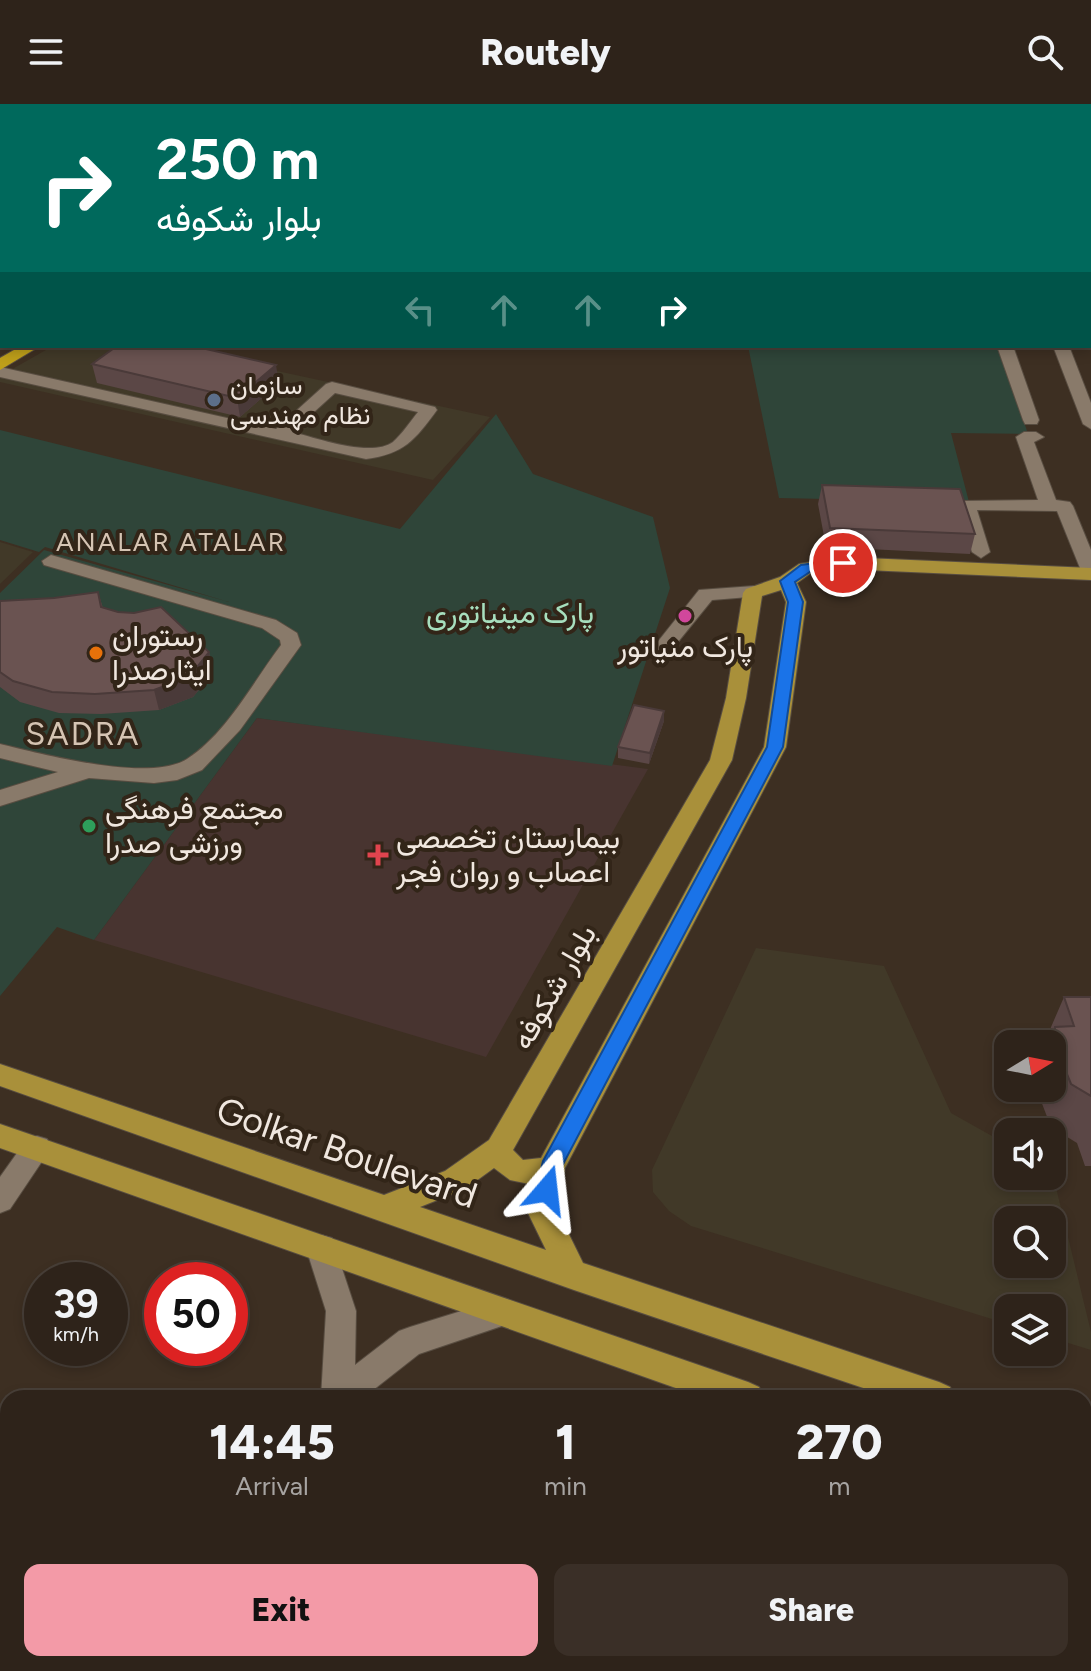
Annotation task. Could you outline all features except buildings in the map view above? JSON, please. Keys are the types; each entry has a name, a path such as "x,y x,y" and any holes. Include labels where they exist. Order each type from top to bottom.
{"highway":[{"path":"0,365 29,348"}],"main road":[{"path":"754,592 787,581 806,568 843,563 1091,574"},
{"path":"574,1276 543,1213 551,1167 775,747 796,602 787,581"},
{"name":"بلوار شکوفه","path":"387,1207 455,1180 499,1149 721,760 736,698 754,592"},
{"name":"Golkar Boulevard","path":"0,1075 387,1207 574,1276 915,1390"},
{"path":"0,1136 725,1390"},
{"path":"499,1149 503,1161 516,1172 534,1174 551,1167"}],"street":[{"path":"1006,348 1034,429 1024,437 1049,505"},
{"path":"1062,348 1085,389 1091,424"},
{"path":"0,372 278,436 366,454 387,451 399,445 429,410 332,387 278,436"},
{"path":"981,552 966,505 1064,506 1091,574"},
{"path":"0,751 82,772 174,775 194,765 230,725 291,645 290,637 269,624 51,561"},
{"path":"662,649 706,594 754,592"},
{"path":"0,798 82,772"},
{"path":"0,1200 37,1148"},
{"path":"321,1248 341,1311 337,1390"},
{"path":"346,1390 410,1342 503,1312"}],"shaded area":[{"path":"49,348 171,348 490,417 433,480 0,382 0,376"},
{"path":"0,542 33,552 0,584"},
{"name":"بیمارستان تخصصی اعصاب و روان فجر","path":"257,718 648,769 486,1057 94,940"},
{"path":"756,948 884,966 951,1113 994,1137 994,1190 1057,1190 1060,1206 994,1206 994,1278 1066,1278 1066,1229 1091,1332 1091,1350 1066,1342 1066,1294 994,1294 994,1320 691,1226 669,1211 653,1192 652,1170"}],"green space":[{"path":"748,348 1000,348 1028,434 951,433 969,502 779,498"},
{"name":"پارک مینیاتوری","path":"496,414 533,474 653,517 670,588 612,766 257,718 94,940 57,927 0,996 0,593 44,550 229,602 45,547 39,552 0,540 0,430 400,529"}],"place":[{"name":"سازمان نظام مهندسی","path":"214,400"},
{"name":"پارک منیاتور","path":"685,616"},
{"name":"رستوران ایثارصدرا","path":"96,653"},
{"name":"مجتمع فرهنگی ورزشی صدرا","path":"89,826"},
{"name":"بیمارستان تخصصی اعصاب و روان فجر","path":"378,855"}],"district":[{"name":"ANALAR ATALAR","path":"171,542"},
{"name":"SADRA","path":"83,734"}],"route":[{"path":"547,1190 551,1167 775,747 796,602 787,581 806,568 843,563"}]}
